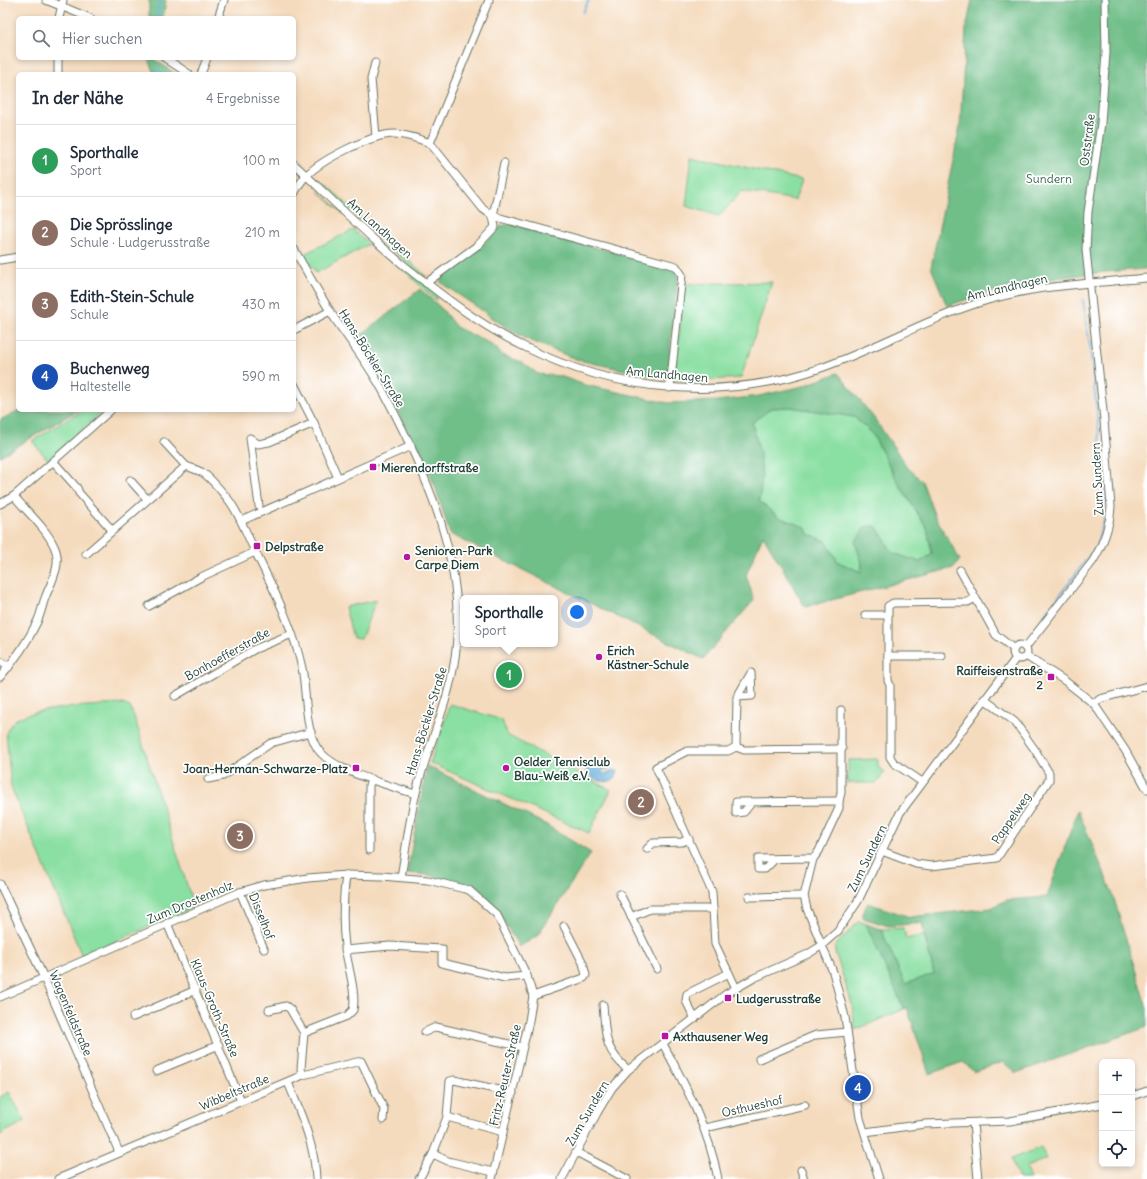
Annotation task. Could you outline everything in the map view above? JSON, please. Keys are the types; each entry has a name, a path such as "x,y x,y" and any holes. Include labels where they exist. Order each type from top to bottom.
{"street":[{"path":"46,0 62,3 86,16"},
{"path":"219,16 224,0"},
{"path":"430,142 489,0"},
{"name":"Oststraße","path":"1089,283 1086,250 1088,212 1101,123 1106,52 1105,0"},
{"path":"59,16 62,3"},
{"path":"58,60 58,72"},
{"path":"168,60 186,72"},
{"path":"202,72 206,60"},
{"path":"375,63 371,79 376,137"},
{"path":"296,191 306,175 326,161 376,137 394,134 414,137 430,142 454,175 483,209 494,216 676,266 682,275 670,388"},
{"path":"426,283 478,245 495,227 494,216 504,163"},
{"name":"Am Landhagen","path":"296,166 392,255 426,283 480,320 529,349 574,368 615,380 670,388 730,388 790,377 847,358 934,320 988,300 1049,287 1147,278"},
{"name":"Hans-Böckler-Straße","path":"296,252 330,311 383,392 410,446 432,498 452,560 457,590 458,619 454,664 446,697 415,794 401,877"},
{"path":"0,260 16,257"},
{"name":"Zum Sundern","path":"1025,648 1093,561 1102,547 1110,519 1111,506 1104,420 1089,283"},
{"path":"296,329 330,311"},
{"path":"296,388 314,423 338,478"},
{"path":"0,504 14,496 109,412"},
{"path":"259,506 250,438 258,444 269,442 314,423"},
{"path":"164,442 186,466 203,473 229,499 241,521 292,634 302,668 311,732 316,746 321,753 331,761 372,779 415,794"},
{"path":"241,521 410,446"},
{"path":"53,461 112,530"},
{"path":"86,554 186,466"},
{"path":"130,480 147,499"},
{"path":"0,677 9,667 38,621 56,571 57,559 55,547 14,496"},
{"path":"149,606 201,577 255,552"},
{"path":"960,570 996,635 1014,649 1016,658 1023,658 1026,656"},
{"path":"922,782 894,763 890,757 888,606 893,603 968,602 975,598"},
{"path":"865,615 887,615"},
{"name":"Bonhoefferstraße","path":"175,696 255,649 292,634"},
{"path":"1014,649 1017,646 1025,648 1026,656"},
{"path":"888,656 942,656"},
{"path":"1026,656 1065,681 1094,704 1125,750 1147,789"},
{"name":"Zum Sundern","path":"562,1179 612,1088 628,1070 664,1044 714,1003 736,988 821,946 838,931 850,915 900,813 1016,658"},
{"path":"0,661 9,667"},
{"path":"1094,704 1100,699 1147,686"},
{"path":"736,697 736,747"},
{"name":"Pappelweg","path":"882,850 916,864 931,866 997,858 1049,780 1049,773 1015,722 984,700"},
{"path":"841,710 842,749 841,793 839,808 819,851 813,859 804,896 807,909 821,946 833,972 845,1017 860,1118 879,1179"},
{"path":"208,779 223,776 271,743 311,732"},
{"path":"736,988 715,944 712,892 656,767 687,751 728,751 736,747 744,750 842,749"},
{"path":"369,850 369,785 372,779"},
{"path":"752,802 839,801"},
{"path":"647,849 653,843 682,842 689,839"},
{"path":"775,858 813,859"},
{"path":"304,1033 347,1016 353,1010 354,998 345,950 343,917 346,875"},
{"name":"Zum Drostenholz","path":"0,997 240,892 264,885 308,878 346,875 401,877"},
{"name":"Fritz-Reuter-Straße","path":"401,877 428,880 469,890 498,916 527,976 533,996 513,1093 493,1176"},
{"name":"Wagenfeldstraße","path":"0,884 44,978 119,1152"},
{"name":"Disselhof","path":"240,892 264,949"},
{"path":"620,894 657,969"},
{"path":"749,897 804,896"},
{"path":"631,916 650,909 713,909"},
{"name":"Klaus-Groth-Straße","path":"167,923 241,1101"},
{"path":"533,996 584,978 586,975 583,963 564,926"},
{"path":"345,950 390,946 420,949 442,949 442,963 505,978 527,976"},
{"path":"695,1019 686,1001 687,994 729,973"},
{"path":"133,1016 196,990"},
{"path":"603,1005 608,1046 616,1059 628,1070"},
{"path":"270,1010 286,1006 290,1009 304,1033 301,1069 303,1075"},
{"path":"426,1032 436,1027 522,1047"},
{"path":"759,1059 816,1035 847,1032"},
{"path":"664,1044 690,1094 705,1128 718,1179"},
{"path":"156,1071 219,1045"},
{"name":"Wibbeltstraße","path":"58,1179 303,1075 361,1061 384,1108 383,1120"},
{"path":"419,1179 433,1154 447,1117 449,1083 451,1080 513,1093"},
{"path":"288,1082 307,1129 316,1162 316,1179"},
{"path":"1135,1095 1147,1091"},
{"name":"Osthueshof","path":"705,1128 805,1105"},
{"path":"865,1132 925,1124 1010,1121 1099,1105"},
{"path":"447,1117 504,1132"},
{"path":"973,1123 978,1179"},
{"path":"576,1152 627,1179"},
{"path":"433,1154 448,1161 493,1176"},
{"path":"801,1170 804,1179"}],"green space":[{"path":"149,0 166,0 163,16 149,16"},
{"name":"Sundern","path":"972,0 1147,0 1147,269 1095,273 1046,280 997,291 947,306 931,267 960,126 966,29"},
{"path":"149,60 155,60 173,72 153,72"},
{"path":"692,155 802,180 795,200 742,191 719,216 686,206"},
{"path":"321,184 325,184 427,277 420,274 389,247"},
{"path":"317,190 438,295 436,300"},
{"path":"510,224 674,269 678,274 667,379 578,360 524,338 490,317 441,283 441,276 479,248 501,226"},
{"path":"353,230 369,244 316,273 304,254"},
{"path":"772,282 741,378 693,381 674,379 685,284"},
{"path":"420,289 442,309 456,327 487,342 497,349 501,355 522,362 538,374 560,376 585,385 668,403 718,401 759,396 803,386 838,373 874,418 908,468 922,481 934,514 960,560 953,568 805,607 763,535 746,575 754,600 703,659 450,534 435,486 386,389 356,339","holes":["790,407 854,417 872,433 899,484 927,528 932,554 920,562 893,553 876,526 866,526 855,542 862,563 861,572 838,562 826,541 808,534 805,527 778,517 759,501 762,478 760,455 752,423 771,408"]},
{"path":"790,407 854,417 872,433 899,484 927,528 932,554 920,562 893,553 876,526 855,542 862,563 861,572 838,562 826,541 808,534 805,527 778,517 759,501 761,470 752,423 771,408"},
{"path":"16,412 75,412 0,456 0,420"},
{"path":"80,412 102,412 48,460 32,441"},
{"path":"376,600 361,639 353,638 345,607"},
{"path":"123,704 130,707 134,716 193,904 192,908 82,956 11,787 6,733 15,720 35,713 66,708"},
{"name":"Oelder Tennisclub Blau-Weiß e.V.","path":"450,704 502,720 507,735 611,790 589,833 430,763"},
{"path":"878,759 878,767 885,772 877,783 848,783 848,760"},
{"path":"427,766 545,824 591,853 537,936 519,947 499,913 470,887 428,875 407,873"},
{"path":"1078,810 1112,892 1147,1009 1147,1027 1016,1073 1003,1062 974,1072 963,1062 929,1074 907,1008 904,1009 866,924 881,929 905,984 934,974 922,923 889,926 863,918 863,912 868,903 910,917 991,908 1007,900 1047,897"},
{"path":"859,921 866,924 904,1009 855,1030 852,1004 835,952 835,946"},
{"path":"904,928 906,939 924,935 934,974 905,984 881,929"},
{"path":"9,1092 25,1121 0,1135 0,1097"},
{"path":"1041,1147 1046,1159 1026,1167 1031,1179 1019,1179 1011,1159"}],"water":[{"path":"595,760 609,766 608,769 603,770 602,773 604,774 611,771 618,771 613,780 604,782 599,781 586,772 589,763"}],"waterway":[{"path":"158,16 160,0"},
{"path":"583,12 589,0"},
{"path":"1038,624 1096,547 1104,521 1105,493 1090,346 1083,300"}],"place":[{"name":"Mierendorffstraße","path":"373,467"},
{"name":"Delpstraße","path":"257,546"},
{"name":"Senioren-Park Carpe Diem","path":"407,557"},
{"name":"Erich Kästner-Schule","path":"599,657"},
{"name":"Sporthalle","path":"509,675"},
{"name":"Raiffeisenstraße 2","path":"1051,677"},
{"name":"Joan-Herman-Schwarze-Platz","path":"356,768"},
{"name":"Oelder Tennisclub Blau-Weiß e.V.","path":"506,768"},
{"name":"Die Sprösslinge","path":"641,802"},
{"name":"Edith-Stein-Schule","path":"240,836"},
{"name":"Ludgerusstraße","path":"728,998"},
{"name":"Axthausener Weg","path":"665,1036"},
{"name":"Buchenweg","path":"858,1088"}]}
